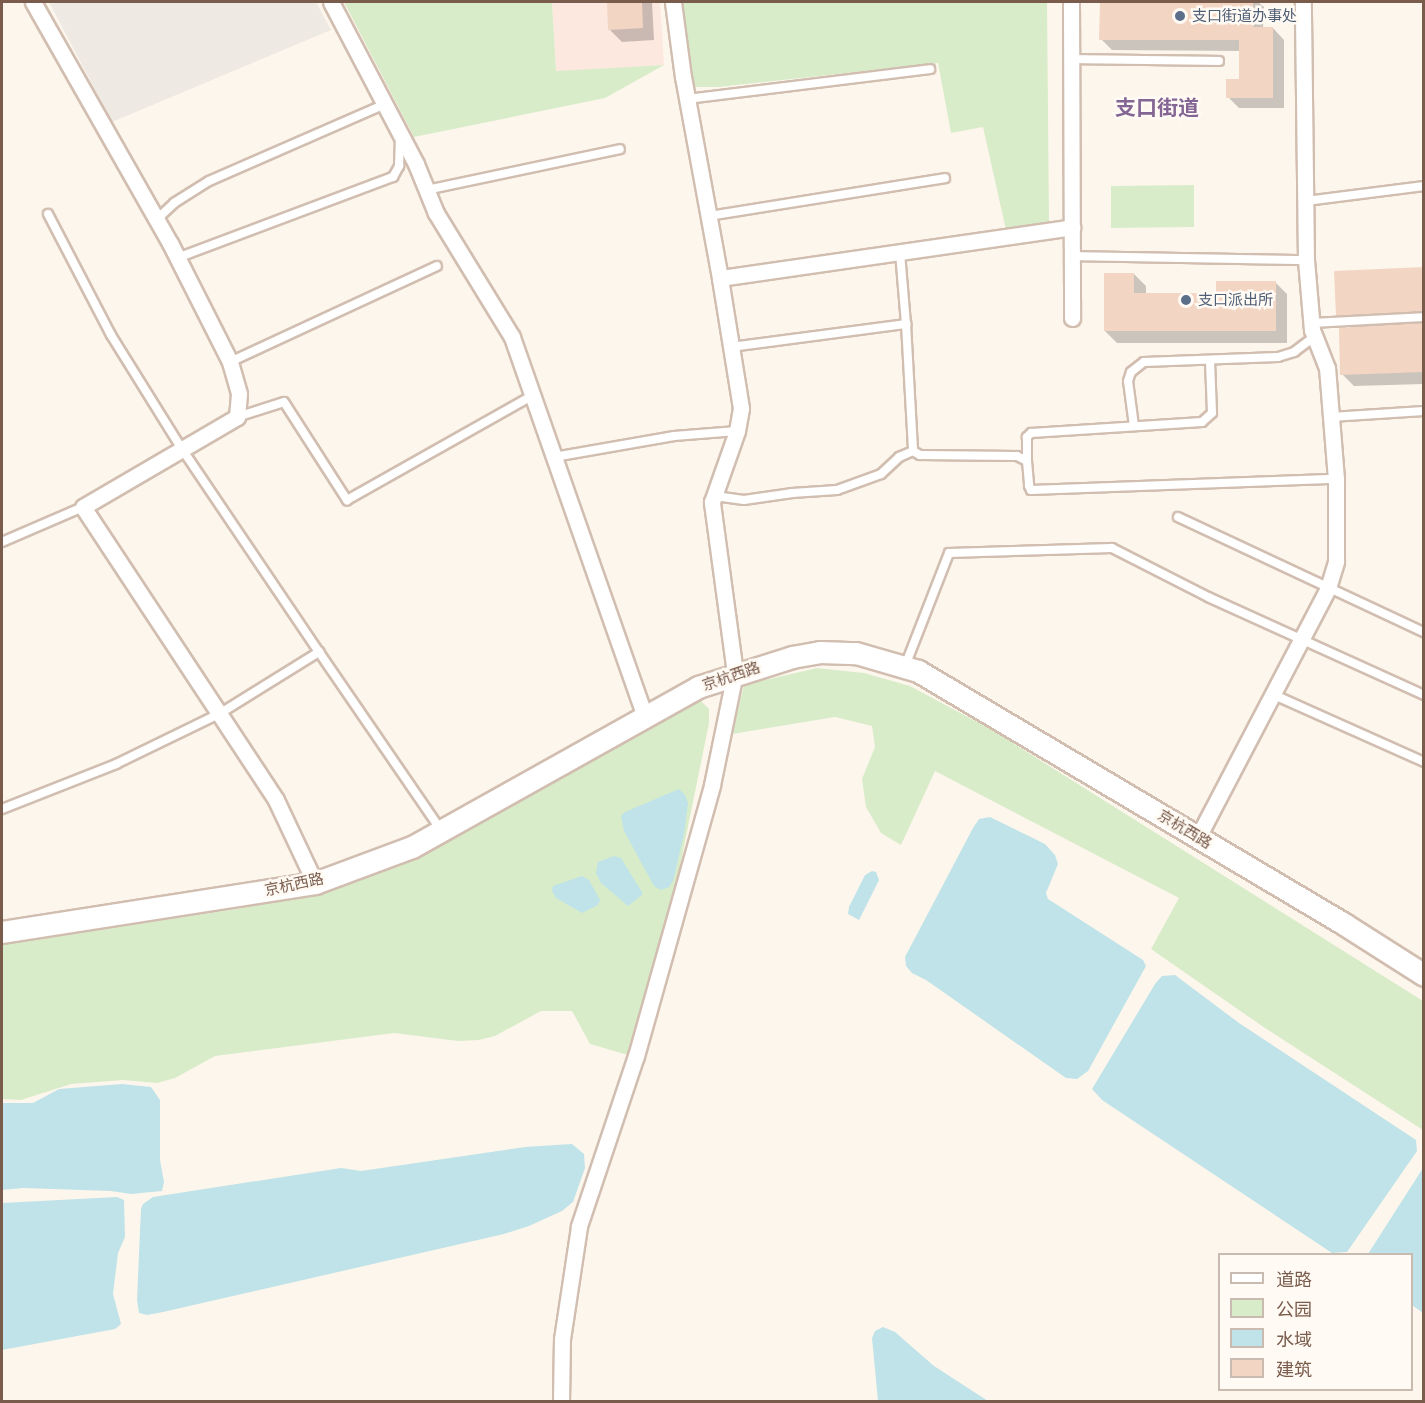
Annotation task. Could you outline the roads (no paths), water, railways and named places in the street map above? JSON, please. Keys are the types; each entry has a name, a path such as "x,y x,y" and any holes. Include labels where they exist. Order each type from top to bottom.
{"main road":[{"name":"京杭西路","path":"2,932 315,882 412,847 698,687 735,673 792,657 820,652 856,653 904,667 936,682 1198,837 1424,975"}],"street":[{"path":"33,2 177,258 230,362 239,394 237,417 83,507 276,800 315,882"},
{"path":"331,2 401,134 436,213 512,337 645,717"},
{"path":"561,1401 562,1339 579,1226 636,1056 712,785 735,673 712,502 737,430 741,408 687,99 673,2"},
{"path":"1071,2 1072,318"},
{"path":"1198,837 1328,588 1336,561 1336,479 1327,368 1313,330 1306,260 1303,2"},
{"path":"720,278 1071,227"}],"lane":[{"path":"1071,59 1219,62"},
{"path":"687,99 930,69"},
{"path":"156,220 174,203 209,181 385,104"},
{"path":"177,258 393,177 399,166 401,134"},
{"path":"426,190 620,149"},
{"path":"709,216 945,178"},
{"path":"1306,201 1424,186"},
{"path":"48,214 111,335 182,449 442,831"},
{"path":"900,252 913,451"},
{"path":"1072,256 1306,260"},
{"path":"230,362 437,266"},
{"path":"1134,426 1128,381 1137,365 1144,362 1278,357 1294,352 1313,330 1424,317"},
{"path":"731,347 906,324"},
{"path":"1210,361 1212,413 1209,418 1202,422 1031,433 1028,436 1027,461 1029,486 1036,491 1336,479"},
{"path":"237,417 284,402 347,500 532,395"},
{"path":"1331,417 1424,411"},
{"path":"554,457 674,436 737,430"},
{"path":"714,496 744,500 792,492 837,490 881,474 899,457 913,451 920,454 1017,456 1027,461"},
{"path":"2,542 83,507"},
{"path":"1178,517 1424,632"},
{"path":"904,667 949,553 1112,548 1424,695"},
{"path":"2,809 116,765 219,714 319,652"},
{"path":"1272,694 1424,762"}],"water":[{"path":"679,789 685,795 688,803 684,834 673,881 669,887 661,890 654,886 624,831 621,816 625,812"},
{"path":"990,817 1045,844 1055,855 1058,864 1046,893 1048,899 1143,960 1146,966 1088,1071 1077,1079 1066,1078 926,980 912,973 906,966 905,957 973,828 979,819"},
{"path":"614,856 621,858 643,894 628,906 601,883 596,873 598,862"},
{"path":"872,871 876,872 879,880 859,920 848,914 849,907 865,875"},
{"path":"582,876 589,880 600,900 598,905 582,913 556,898 552,891 553,886"},
{"path":"1175,975 1239,1023 1416,1140 1417,1151 1347,1252 1332,1253 1102,1100 1092,1089 1155,984 1162,976"},
{"path":"122,1084 151,1087 160,1100 160,1160 164,1182 162,1191 131,1194 111,1191 23,1188 2,1190 2,1103 33,1103 59,1089"},
{"path":"572,1144 584,1154 585,1168 573,1202 562,1211 529,1226 504,1234 163,1312 147,1315 139,1313 137,1300 141,1209 143,1204 153,1197 341,1168 361,1171 525,1147"},
{"path":"1423,1168 1423,1313 1413,1306 1413,1253 1369,1253"},
{"path":"117,1197 124,1200 125,1237 118,1253 113,1294 121,1324 115,1329 2,1350 2,1203"},
{"path":"883,1327 895,1332 934,1366 988,1401 878,1401 872,1338 875,1331"}],"place":[{"name":"支口街道办事处","path":"1180,16"},
{"name":"支口派出所","path":"1186,300"}],"district":[{"name":"支口街道","path":"1157,108"}]}
